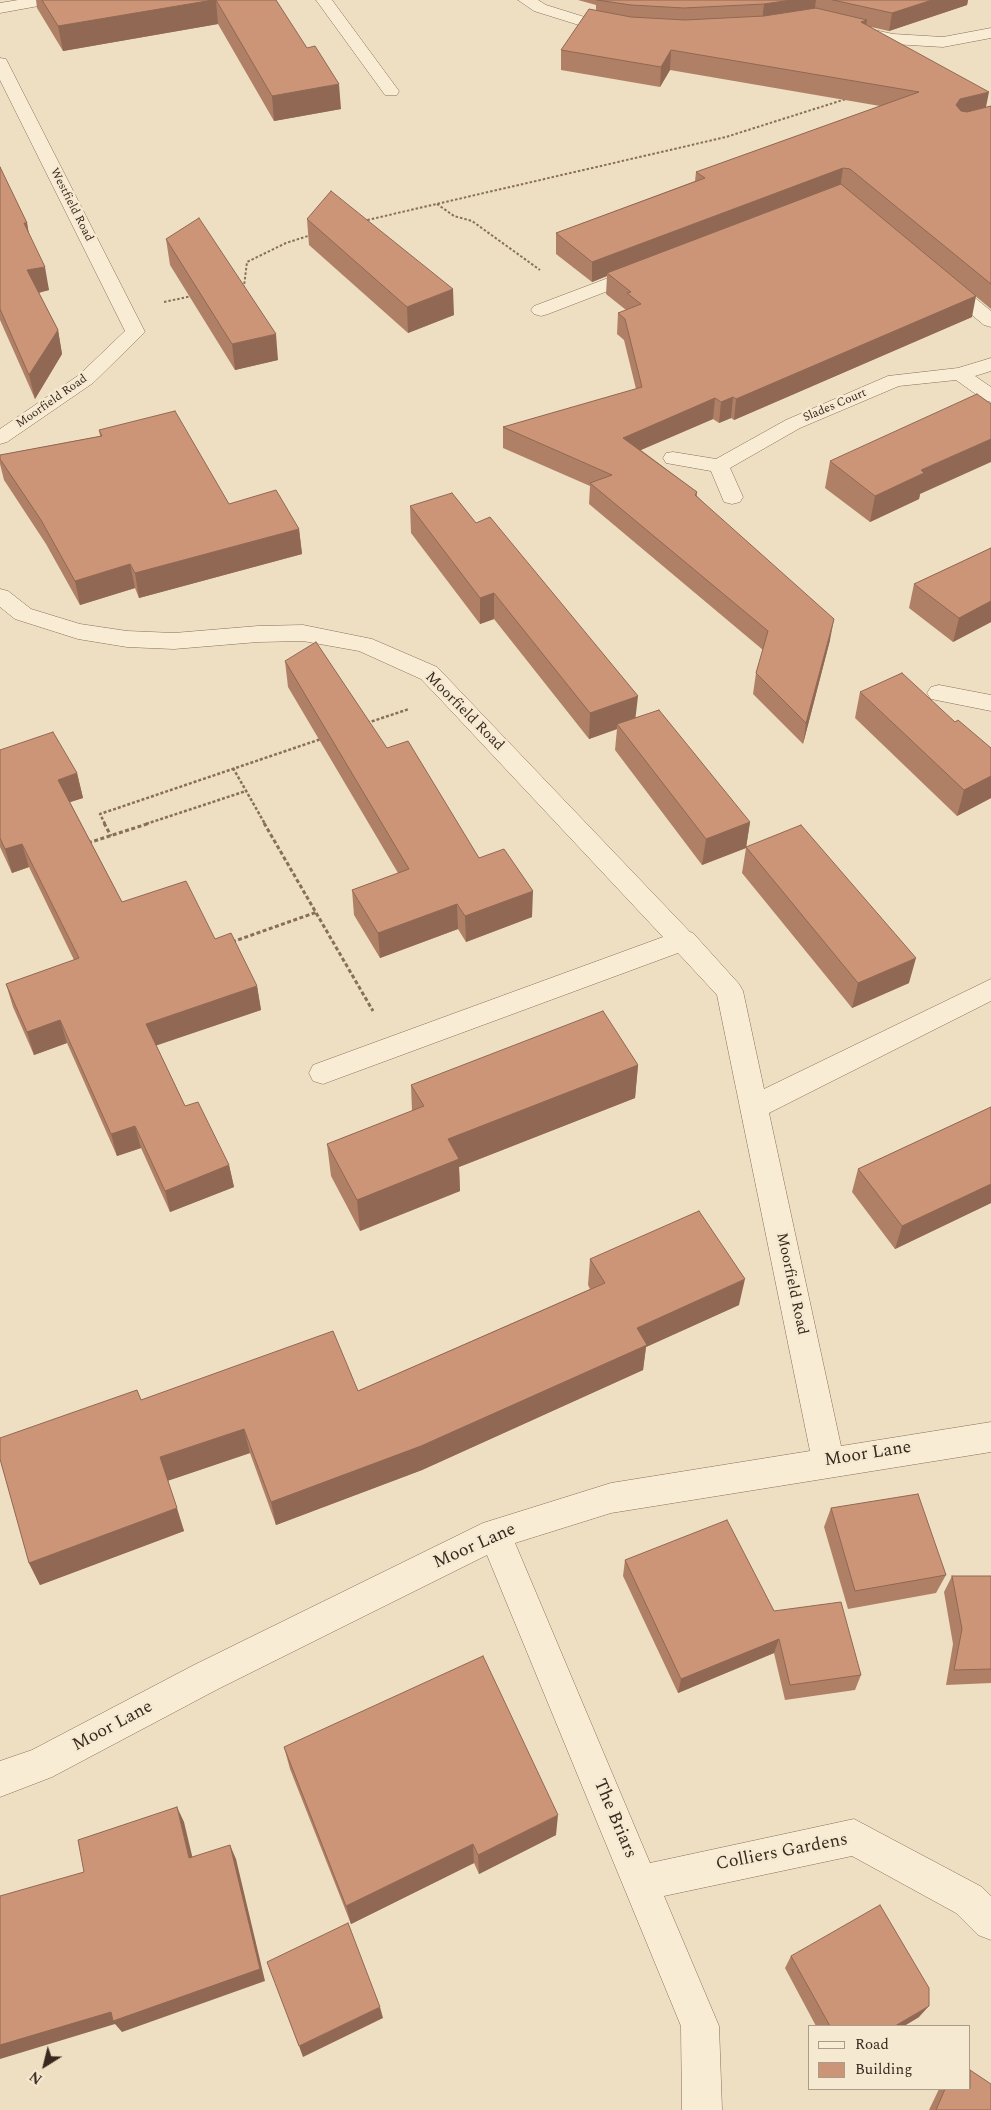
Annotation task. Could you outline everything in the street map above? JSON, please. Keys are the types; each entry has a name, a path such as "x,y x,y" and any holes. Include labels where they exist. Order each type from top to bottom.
{"street":[{"path":"0,8 44,0"},
{"path":"324,0 391,91"},
{"path":"526,0 540,8 588,23 630,30"},
{"path":"840,27 893,39 943,42 991,33"},
{"name":"Westfield Road","path":"0,63 135,332 124,343"},
{"path":"541,310 659,265"},
{"path":"931,271 991,321"},
{"name":"Moorfield Road","path":"0,438 86,379 124,343"},
{"name":"Slades Court","path":"719,466 792,424 895,380 960,374 991,364"},
{"path":"960,374 991,396"},
{"path":"673,458 719,466 732,497"},
{"name":"Moorfield Road","path":"0,596 23,614 78,631 127,639 174,641 258,634 303,633 364,644 428,673 450,695 684,940 730,991 828,1461"},
{"path":"939,693 991,703"},
{"path":"324,1073 684,940"},
{"path":"755,1107 991,989"},
{"name":"Moor Lane","path":"0,1779 40,1765 206,1677 495,1534 611,1498 828,1461 991,1437"},
{"name":"The Briars","path":"495,1534 700,2026 702,2110"},
{"name":"Colliers Gardens","path":"640,1882 854,1837 969,1900 991,1922"}],"path":[{"path":"360,222 726,136 854,96"},
{"path":"436,204 454,216 472,221 577,297"},
{"path":"235,288 244,286 247,262 286,243 313,235"},
{"path":"124,309 198,295"},
{"path":"365,724 450,695"},
{"path":"111,836 100,814 327,736"},
{"path":"233,768 395,1048"},
{"path":"85,844 246,791"},
{"path":"230,943 317,912"}],"building":[{"path":"42,0 213,0 58,26"},
{"path":"216,0 276,0 307,48 315,46 339,84 272,96"},
{"path":"597,0 791,0 764,4 684,8 631,5"},
{"path":"833,0 932,0 892,13"},
{"path":"816,8 867,20 861,22 989,92 960,99 956,105 961,111 967,112 991,106 991,284 850,169 843,168 592,262 556,233 705,178 696,172 919,92 671,50 661,67 561,50 589,9 631,17 685,20 764,16"},
{"path":"0,167 27,223 24,223 45,267 27,270 58,330 29,375 0,309"},
{"path":"841,184 976,296 736,399 733,397 721,402 715,398 623,438 697,492 695,495 834,619 806,723 756,673 768,631 590,483 612,475 503,427 642,387 625,319 618,313 641,304 627,293 631,292 607,273"},
{"path":"331,191 453,289 407,307 307,219"},
{"path":"199,218 276,334 232,344 166,239"},
{"path":"977,394 991,404 991,439 921,470 924,473 875,496 830,461"},
{"path":"175,411 229,504 276,490 299,529 135,573 130,564 75,581 41,520 0,459 0,455 102,436 99,430"},
{"path":"452,493 476,523 490,517 638,696 590,713 494,593 480,598 410,506"},
{"path":"991,548 991,601 959,618 914,584"},
{"path":"316,642 387,748 408,741 479,858 504,849 533,891 465,916 457,904 378,933 352,890 409,869 285,661"},
{"path":"902,673 955,722 958,720 991,748 991,776 964,790 860,692"},
{"path":"659,710 750,822 706,839 617,724"},
{"path":"53,732 77,773 58,780 122,902 186,881 215,939 231,933 257,986 146,1024 185,1106 198,1102 229,1165 165,1191 135,1126 111,1134 60,1020 27,1032 6,984 79,958 22,844 5,849 0,838 0,750"},
{"path":"801,825 916,958 858,983 746,847"},
{"path":"603,1011 638,1065 448,1139 459,1159 357,1200 327,1144 424,1106 411,1085"},
{"path":"991,1107 991,1184 902,1226 858,1169"},
{"path":"699,1211 745,1279 637,1328 647,1345 421,1446 271,1502 244,1429 160,1457 177,1508 29,1563 0,1459 0,1438 137,1390 141,1400 333,1331 358,1391 605,1283 590,1259"},
{"path":"918,1494 946,1575 855,1591 831,1508"},
{"path":"727,1520 774,1611 841,1602 861,1675 790,1685 779,1639 681,1679 625,1560"},
{"path":"952,1576 991,1576 991,1669 954,1670 962,1629"},
{"path":"483,1656 558,1815 478,1855 473,1844 346,1906 284,1747"},
{"path":"177,1807 189,1858 230,1845 260,1969 113,2021 111,2012 0,2045 0,1896 84,1872 78,1840"},
{"path":"880,1905 929,1988 929,2006 897,2025 829,2025 791,1956"},
{"path":"348,1923 380,2007 299,2046 267,1962"},
{"path":"971,2071 991,2084 991,2110 936,2110 945,2090 971,2090"}]}
